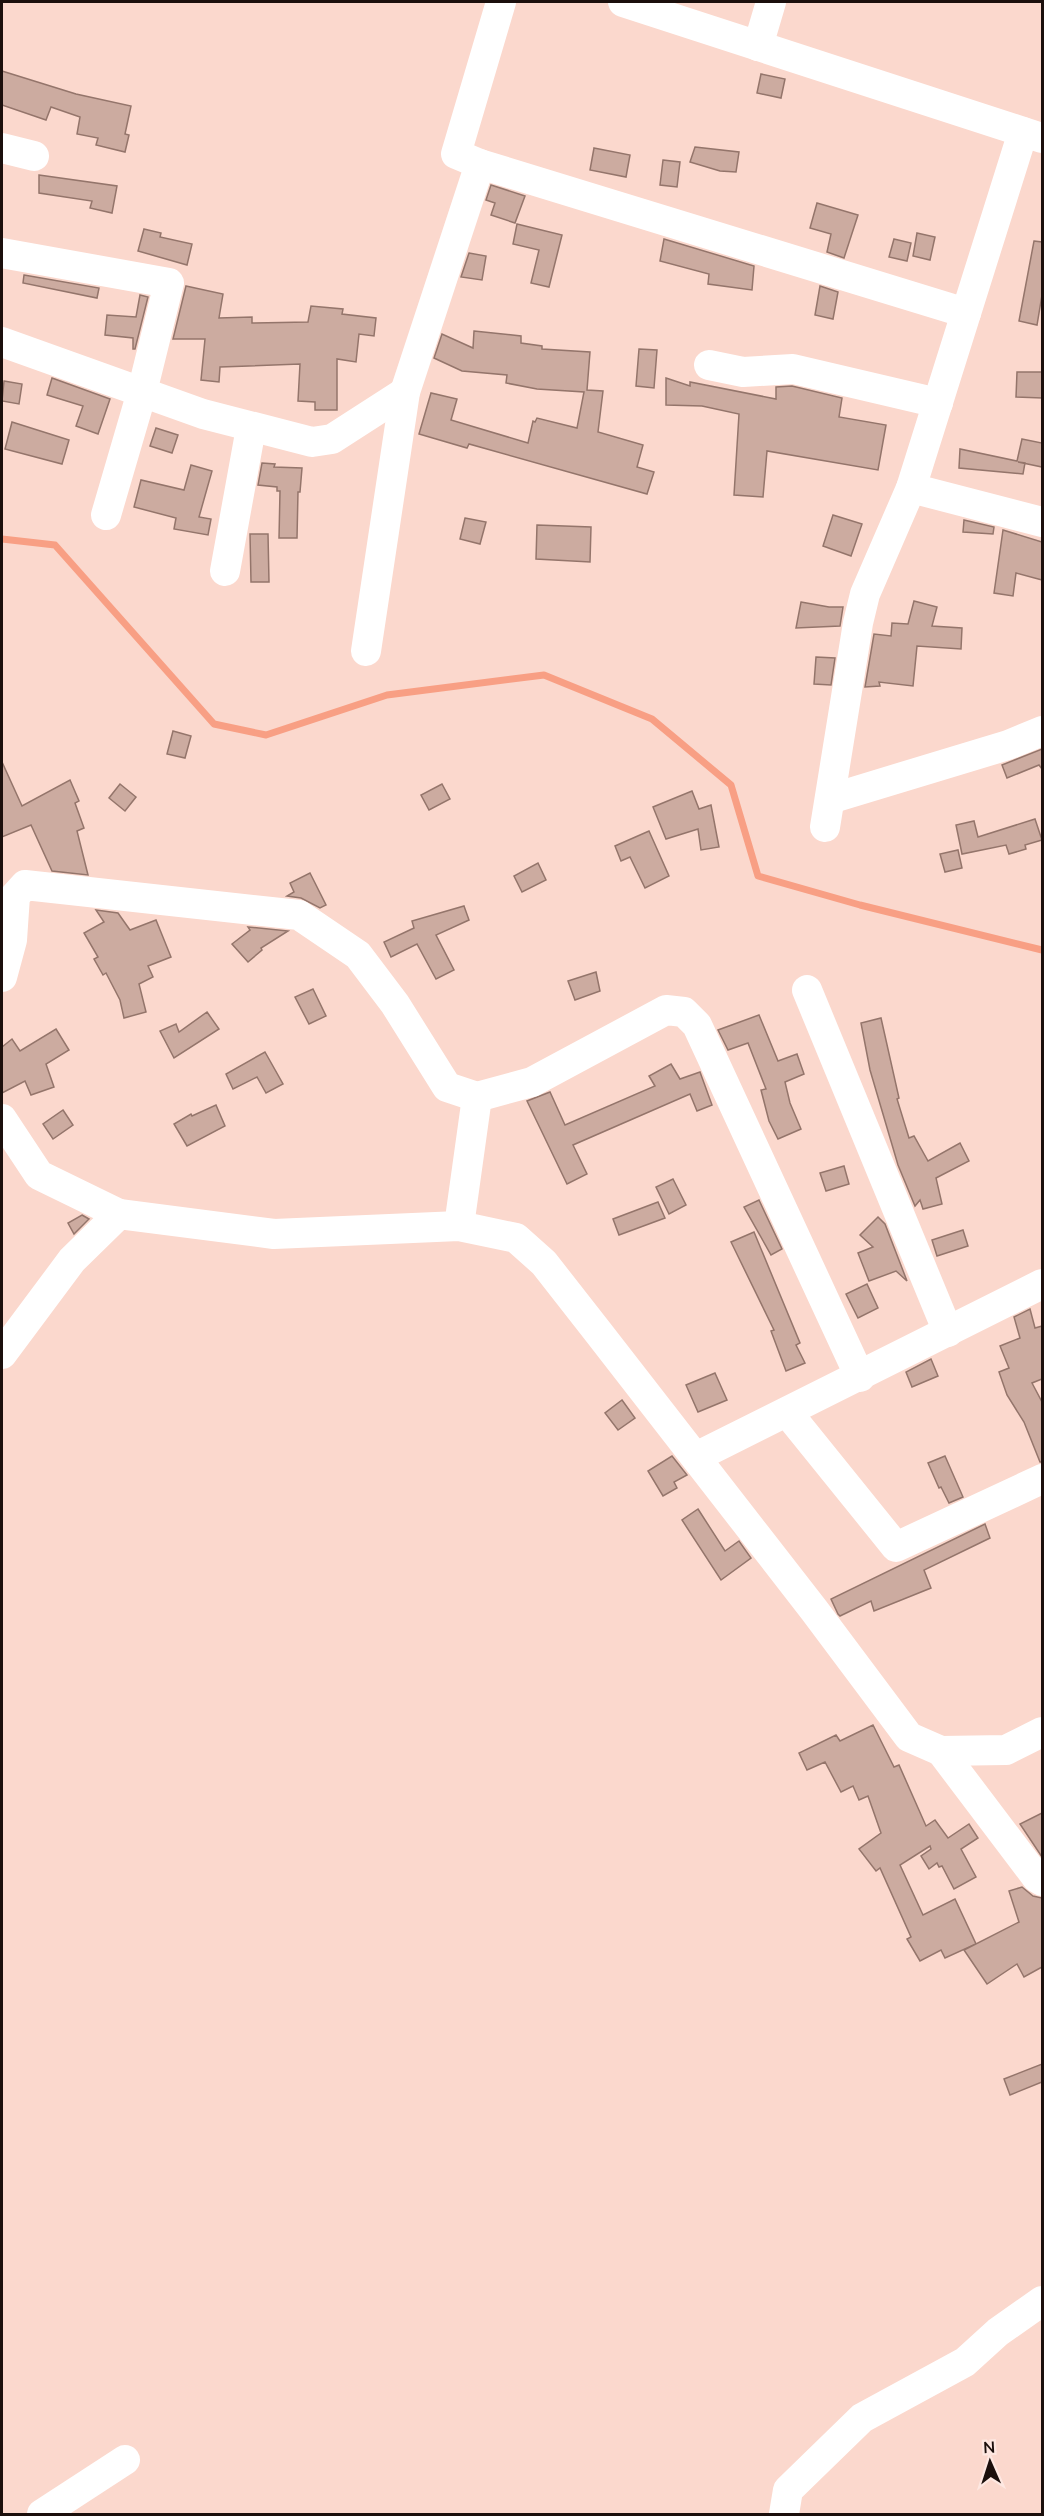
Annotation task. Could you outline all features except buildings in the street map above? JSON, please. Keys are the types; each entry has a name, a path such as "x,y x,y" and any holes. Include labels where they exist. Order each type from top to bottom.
{"street":[{"path":"501,2 456,154 480,164 966,313"},
{"path":"623,2 1033,135 966,313 912,488 865,594 858,623 827,813 1042,731"},
{"path":"758,46 771,2"},
{"path":"2,148 34,156"},
{"path":"366,651 405,392 480,164"},
{"path":"2,253 169,283 142,392 106,515"},
{"path":"2,342 251,428 312,442 332,439 405,392"},
{"path":"709,365 743,372 793,369 938,403"},
{"path":"225,571 251,428"},
{"path":"912,488 1042,522"},
{"path":"2,977 12,940 15,896 25,885 299,915 358,955 395,1004 447,1087 477,1097 532,1082 666,1010 684,1012 697,1025 860,1377"},
{"path":"807,990 948,1332"},
{"path":"459,1226 477,1097"},
{"path":"2,1119 39,1175 119,1214 274,1234 459,1226 516,1238 544,1263 696,1457 909,1737 941,1751 1006,1750 1042,1732"},
{"path":"2,1354 72,1260 119,1214"},
{"path":"696,1457 1042,1284"},
{"path":"787,1412 896,1547 1042,1479"},
{"path":"941,1751 1037,1878 1042,1881"},
{"path":"784,2514 788,2490 862,2418 965,2362 998,2332 1042,2301"},
{"path":"42,2514 125,2460"}],"waterway":[{"path":"2,539 55,545 214,724 266,735 387,695 544,675 652,719 731,785 758,876 860,905 1042,950"}]}
